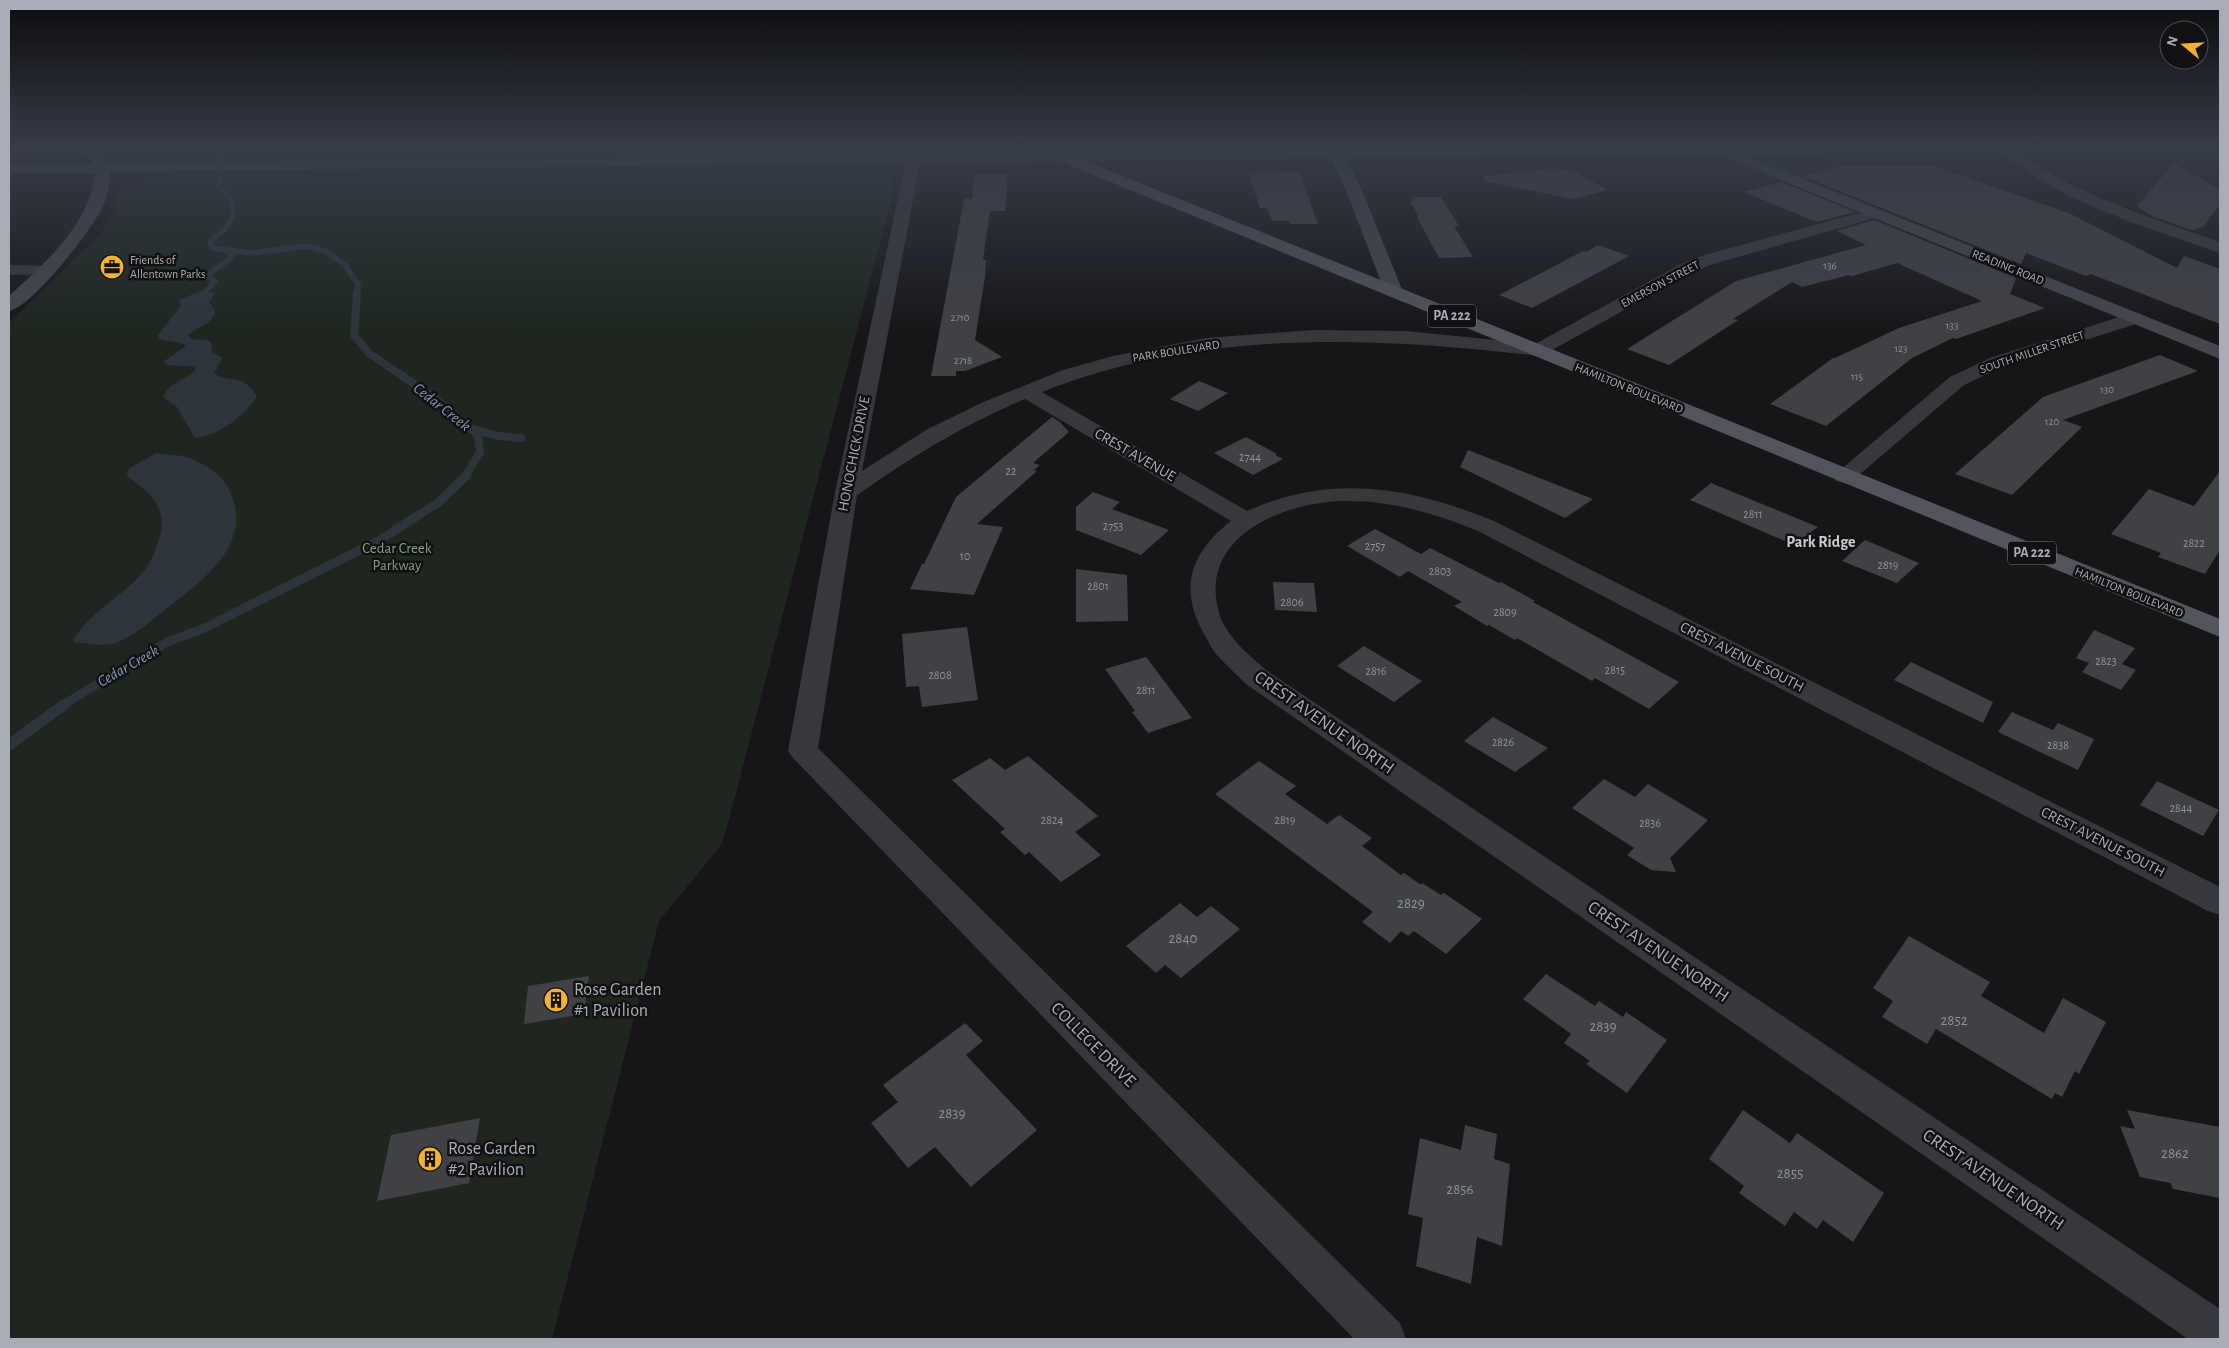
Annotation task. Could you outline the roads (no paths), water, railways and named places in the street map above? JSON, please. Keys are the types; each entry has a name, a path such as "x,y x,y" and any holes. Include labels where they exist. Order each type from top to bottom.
{"main road":[{"name":"HAMILTON BOULEVARD","path":"1190,210 2220,629"}],"street":[{"path":"9,306 47,270 79,232 91,210"},
{"name":"HONOCHICK DRIVE","path":"803,751 846,492 902,210"},
{"path":"1362,210 1394,292"},
{"name":"READING ROAD","path":"1868,210 2220,353"},
{"path":"2113,210 2220,248"},
{"name":"EMERSON STREET","path":"1538,350 1688,268 1707,260 1876,213"},
{"path":"9,270 47,270"},
{"name":"SOUTH MILLER STREET","path":"1844,476 1957,381 1997,362 2135,318"},
{"name":"PARK BOULEVARD","path":"846,492 898,456 934,435 1025,390 1070,374 1120,360 1206,344 1314,336 1406,336 1538,350"},
{"name":"CREST AVENUE","path":"1025,390 1246,520"},
{"name":"CREST AVENUE SOUTH","path":"1246,520 1271,508 1295,501 1321,496 1354,494 1414,501 1455,512 1495,530 2220,902"},
{"name":"CREST AVENUE NORTH","path":"1246,520 1228,533 1212,552 1204,570 1201,593 1206,618 1220,643 1238,663 2220,1335"},
{"name":"COLLEGE DRIVE","path":"803,751 1384,1339"}],"waterway":[{"name":"Cedar Creek","path":"232,210 233,217 226,228 210,242 212,248 251,253 306,246 325,251 345,265 358,284 357,294"},
{"path":"206,291 215,281 209,277 209,274 231,258 231,254 225,251"},
{"name":"Cedar Creek","path":"357,293 354,335 370,354 435,398 471,429"},
{"name":"Cedar Creek","path":"465,477 480,452 478,435 471,429"},
{"path":"471,429 499,436 521,438"},
{"name":"Cedar Creek","path":"63,705 167,642 205,628 380,540 439,502 465,477"},
{"name":"Cedar Creek","path":"9,745 65,704"}],"place":[{"name":"Friends of Allentown Parks","path":"112,267"},
{"name":"Rose Garden #1 Pavilion","path":"556,1000"},
{"name":"Rose Garden #2 Pavilion","path":"430,1159"}],"district":[{"name":"Park Ridge","path":"1821,542"}],"park label":[{"name":"Cedar Creek Parkway","path":"397,556"}]}
